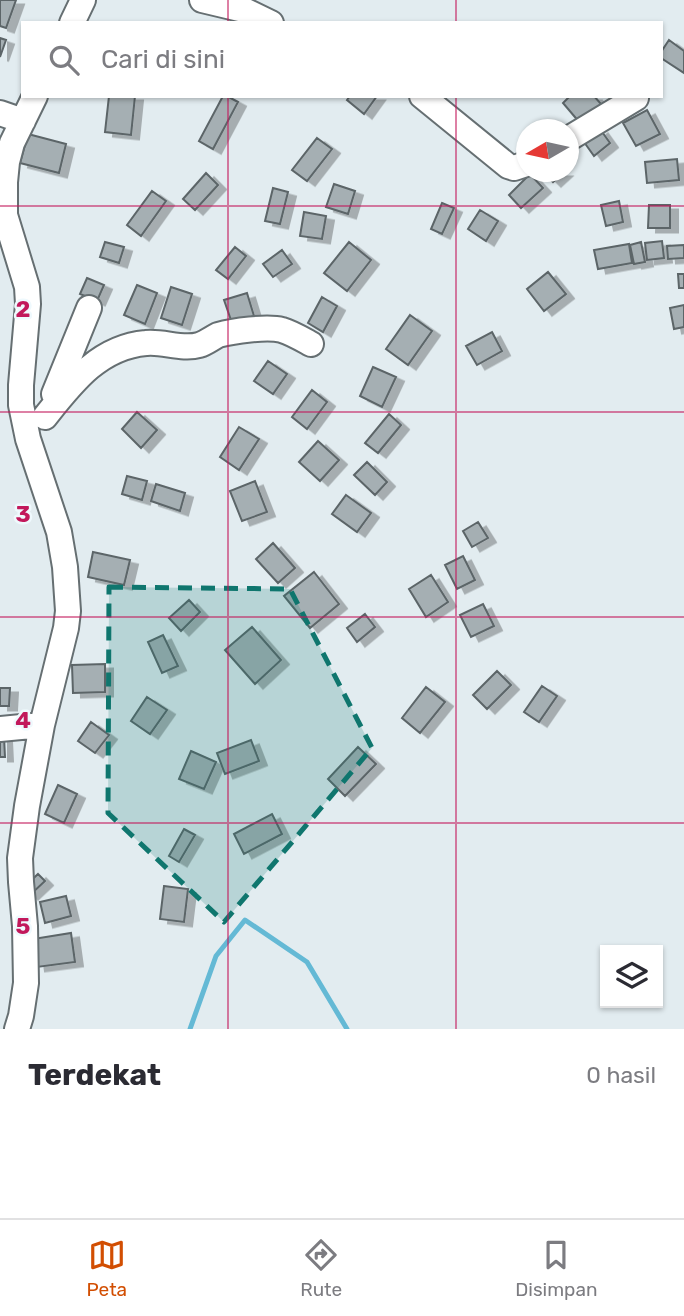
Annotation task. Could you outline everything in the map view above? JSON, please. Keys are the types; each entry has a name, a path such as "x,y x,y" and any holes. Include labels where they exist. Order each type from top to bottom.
{"street":[{"path":"73,21 83,0"},
{"path":"202,0 244,10 267,21"},
{"path":"17,1029 26,983 25,926 21,882 10,857 27,806 42,725 66,628 68,597 58,533 28,439 21,405 27,287 5,215 3,163 12,143 11,117 33,98"},
{"path":"424,98 508,166 516,167"},
{"path":"579,133 636,98"},
{"path":"45,416 89,308"},
{"path":"28,439 74,380 111,352 146,343 198,345 218,335 268,328 281,330 311,344"},
{"path":"0,729 42,725"}],"highlighted area":[{"path":"109,587 290,589 372,748 224,922 108,813"}],"building":[{"path":"0,0 16,0 6,28 0,26"},
{"path":"0,38 6,40 0,57"},
{"path":"669,40 684,51 684,73 663,59 663,49"},
{"path":"109,98 135,98 131,135 105,132"},
{"path":"222,98 231,98 238,102 213,149 199,141"},
{"path":"348,98 376,98 364,114 347,100"},
{"path":"568,98 596,98 601,104 580,123 563,103"},
{"path":"647,110 660,134 636,146 623,123"},
{"path":"600,129 610,143 594,156 584,142"},
{"path":"28,134 66,144 59,173 20,163"},
{"path":"317,138 332,149 307,181 292,170"},
{"path":"677,159 679,180 647,183 645,162"},
{"path":"206,173 218,185 195,210 183,199"},
{"path":"522,182 537,182 543,188 521,208 509,195"},
{"path":"334,184 355,191 348,214 326,207"},
{"path":"273,188 288,192 280,224 265,221"},
{"path":"152,191 166,201 141,236 127,225"},
{"path":"619,201 623,222 606,226 601,205"},
{"path":"442,203 454,208 442,234 431,229"},
{"path":"649,205 670,205 670,228 648,228"},
{"path":"480,210 498,221 486,241 468,229"},
{"path":"304,212 326,216 322,239 300,236"},
{"path":"662,241 664,258 647,260 645,243"},
{"path":"105,242 124,247 119,263 100,257"},
{"path":"349,242 371,260 347,291 324,273"},
{"path":"641,242 645,262 634,264 630,245"},
{"path":"629,244 632,263 598,269 594,250"},
{"path":"684,245 684,258 668,259 667,246"},
{"path":"235,247 246,256 228,279 216,270"},
{"path":"282,250 292,264 273,277 263,264"},
{"path":"548,272 566,294 544,311 527,289"},
{"path":"678,274 684,274 684,288 679,288"},
{"path":"87,278 104,285 97,301 80,294"},
{"path":"137,285 157,293 145,324 124,315"},
{"path":"171,287 192,294 182,325 161,318"},
{"path":"247,293 254,316 232,323 224,300"},
{"path":"322,297 337,306 323,332 308,323"},
{"path":"684,305 684,327 674,329 670,308"},
{"path":"410,315 432,331 408,365 386,349"},
{"path":"492,332 502,351 477,365 466,346"},
{"path":"268,361 287,374 273,394 254,381"},
{"path":"373,367 396,377 382,407 360,396"},
{"path":"312,390 327,402 307,429 292,417"},
{"path":"137,412 157,430 141,448 122,429"},
{"path":"389,414 401,425 378,453 365,443"},
{"path":"239,427 259,439 239,470 220,457"},
{"path":"318,441 339,460 320,481 299,462"},
{"path":"367,462 387,482 375,495 354,475"},
{"path":"127,476 147,481 142,500 122,494"},
{"path":"255,481 267,512 242,521 230,491"},
{"path":"156,484 185,493 180,511 151,501"},
{"path":"346,495 371,513 357,532 332,514"},
{"path":"478,522 488,538 472,547 463,531"},
{"path":"273,543 295,568 278,583 256,559"},
{"path":"93,552 130,560 124,585 88,577"},
{"path":"463,556 475,580 457,589 445,565"},
{"path":"314,572 339,604 310,628 284,596"},
{"path":"431,575 448,602 426,617 409,589"},
{"path":"189,600 200,612 181,631 169,618"},
{"path":"483,604 494,626 471,637 460,615"},
{"path":"365,614 375,627 357,642 347,628"},
{"path":"252,627 281,660 255,684 225,650"},
{"path":"163,635 178,666 162,673 148,642"},
{"path":"105,664 105,692 73,693 72,665"},
{"path":"497,671 511,685 487,709 473,695"},
{"path":"542,686 557,696 539,722 524,712"},
{"path":"426,687 445,702 420,733 402,718"},
{"path":"0,688 10,688 9,706 0,706"},
{"path":"147,697 167,710 150,734 131,721"},
{"path":"91,722 109,735 95,753 78,741"},
{"path":"0,737 4,737 5,757 0,757"},
{"path":"251,740 259,761 225,774 217,753"},
{"path":"358,747 376,764 345,796 328,779"},
{"path":"191,751 216,762 204,789 179,779"},
{"path":"58,785 77,794 64,823 45,814"},
{"path":"272,814 282,834 244,854 234,834"},
{"path":"184,829 195,835 179,862 169,856"},
{"path":"38,874 45,881 30,895 23,888"},
{"path":"164,886 188,889 184,922 160,919"},
{"path":"66,896 71,916 45,923 40,902"},
{"path":"71,933 75,962 37,967 33,939"}],"waterway":[{"path":"190,1029 216,956 245,920 307,962 347,1029"}]}
